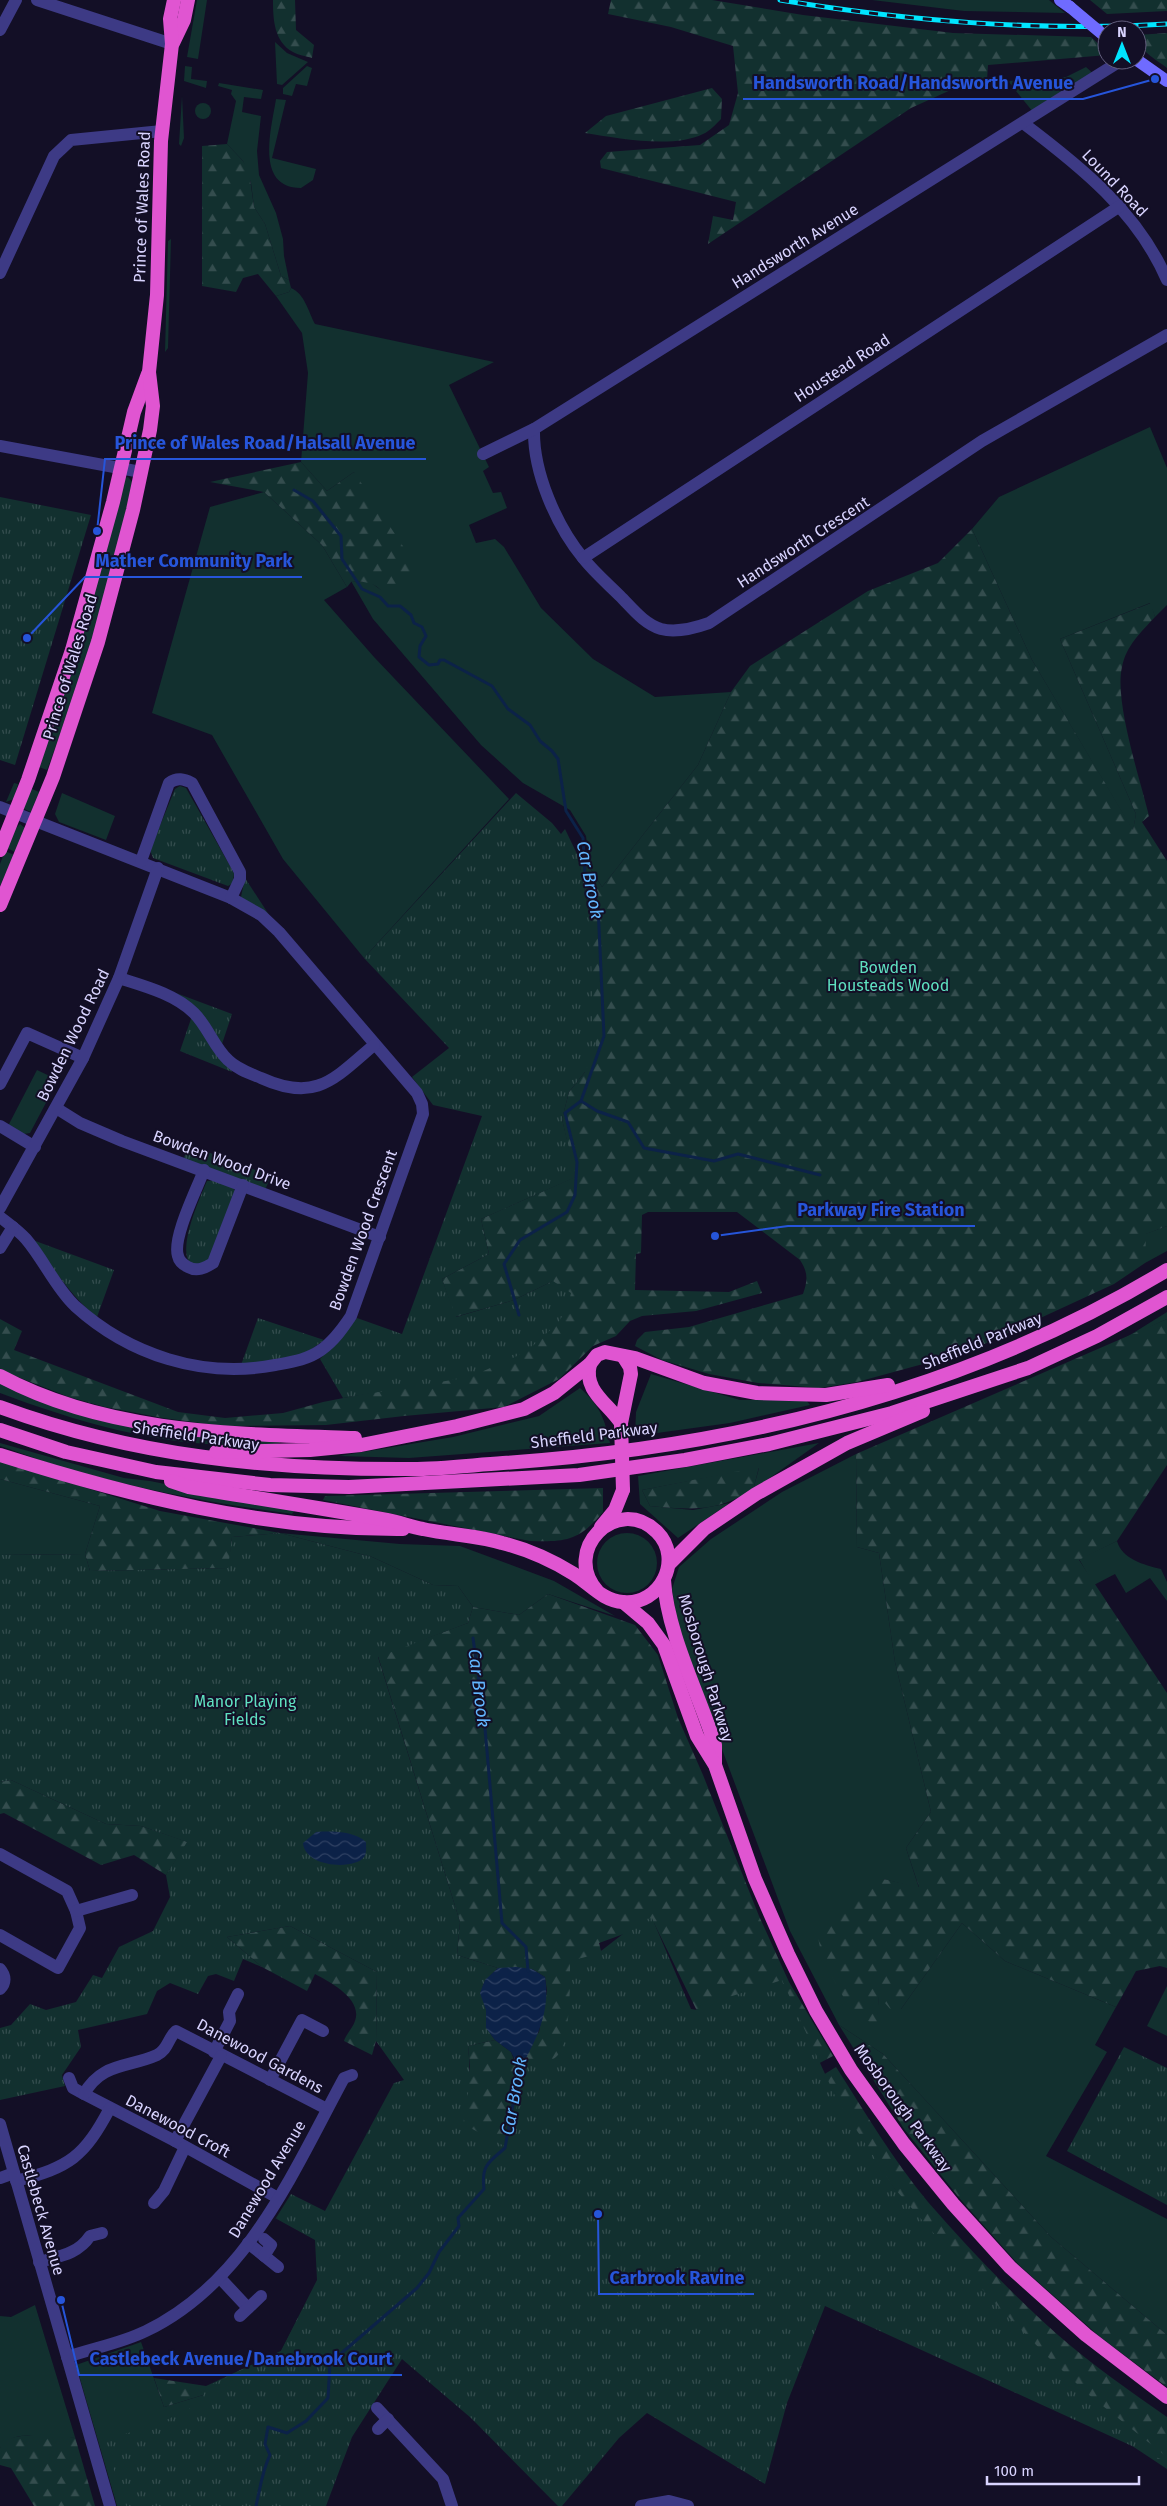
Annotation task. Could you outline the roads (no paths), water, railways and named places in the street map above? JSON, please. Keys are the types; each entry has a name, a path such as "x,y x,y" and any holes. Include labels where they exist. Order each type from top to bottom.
{"highway":[{"name":"Prince of Wales Road","path":"0,905 56,771 98,642 133,510 141,472 153,406 149,372 156,311 162,130 172,44 170,19 174,0"},
{"name":"Prince of Wales Road","path":"172,44 184,20 188,0"},
{"name":"Prince of Wales Road","path":"0,850 15,813 72,650 121,469 134,412 149,372"},
{"name":"Sheffield Parkway","path":"0,1407 74,1432 129,1445 224,1461 413,1469 569,1458 685,1442 817,1414 914,1386 1011,1350 1114,1302 1167,1270"},
{"path":"0,1430 66,1452 111,1463 189,1487 389,1520 424,1529 472,1535 504,1543 575,1574 598,1592 615,1601 623,1602 647,1598 660,1587 669,1564 700,1532 719,1518 836,1449 1028,1368 1097,1336 1167,1296"},
{"path":"129,1445 226,1453 310,1450 361,1445 457,1426 524,1409 554,1393 590,1364 597,1355 605,1352 614,1352 635,1358 675,1374 718,1387 757,1394 816,1395 873,1390 1011,1350"},
{"path":"623,1356 630,1366 631,1374 621,1423 623,1490 627,1512 635,1521"},
{"path":"590,1364 588,1377 592,1390 611,1408 621,1423"},
{"path":"111,1463 215,1480 309,1487 579,1475 685,1460 810,1435 892,1412 1028,1368"},
{"path":"0,1376 60,1401 116,1418 203,1432 391,1438"},
{"path":"0,1454 59,1474 130,1492 227,1512 307,1525 362,1530 424,1529"},
{"path":"598,1592 589,1578 586,1554 590,1543 615,1510 623,1490"},
{"path":"601,1528 621,1520 644,1523 658,1533 666,1548 669,1564"},
{"name":"Mosborough Parkway","path":"664,1580 665,1595 673,1626 715,1745 715,1765"},
{"name":"Mosborough Parkway","path":"623,1602 648,1623 664,1645 697,1736 715,1765 755,1879 812,2003 852,2070 904,2144 953,2204 1010,2267 1086,2336 1167,2397"}],"main road":[{"path":"1065,4 1097,30"},
{"path":"1147,67 1167,81"}],"street":[{"path":"0,30 16,0"},
{"path":"37,0 172,44"},
{"name":"Handsworth Avenue","path":"483,454 534,429 1106,70"},
{"name":"Lound Road","path":"1023,123 1082,168 1120,206 1143,236 1167,280"},
{"path":"0,273 54,156 61,147 71,140 162,130"},
{"name":"Houstead Road","path":"583,558 1120,206"},
{"name":"Handsworth Crescent","path":"534,429 534,445 549,498 568,536 583,558 639,616 651,624 661,629 695,628 710,623 982,441 1167,335"},
{"path":"0,446 141,472"},
{"path":"141,861 169,783 179,779 188,781 192,783 240,872 240,879 232,898"},
{"name":"Bowden Wood Crescent","path":"0,807 141,861 232,898 255,910 279,932 417,1093 422,1104 423,1114 350,1316 342,1330 321,1350 300,1361 269,1366 219,1369 181,1364 140,1350 104,1330 74,1305 44,1267 26,1239 0,1218"},
{"name":"Bowden Wood Road","path":"0,1208 36,1147 83,1058 119,978 158,868"},
{"path":"119,978 156,990 181,1003 194,1013 205,1026 227,1059 238,1068 281,1088 295,1089 321,1086 333,1080 374,1045"},
{"path":"0,1084 27,1032 83,1058"},
{"name":"Bowden Wood Drive","path":"56,1108 80,1123 114,1138 380,1237"},
{"path":"0,1126 36,1147"},
{"path":"204,1170 177,1243 178,1256 183,1264 192,1270 202,1269 214,1263 243,1185"},
{"path":"0,1248 13,1227"},
{"path":"0,1854 67,1891 76,1911 79,1932 58,1968 0,1935"},
{"path":"76,1911 132,1895"},
{"path":"0,1969 5,1977 4,1985 0,1989"},
{"path":"154,2203 164,2191 180,2144 230,2021 229,2012 238,1994"},
{"path":"270,2080 302,2020 323,2031"},
{"name":"Danewood Gardens","path":"84,2094 93,2080 107,2071 163,2051 176,2032 327,2110"},
{"name":"Danewood Avenue","path":"67,2357 146,2331 176,2314 220,2278 248,2244 278,2198 344,2078 352,2074"},
{"name":"Danewood Croft","path":"69,2078 73,2088 278,2198"},
{"path":"0,2178 55,2169 73,2160 88,2146 110,2108"},
{"name":"Castlebeck Avenue","path":"0,2124 110,2506"},
{"path":"39,2262 74,2252 81,2248 90,2236 102,2233"},
{"path":"264,2239 271,2245 264,2256"},
{"path":"248,2244 278,2267"},
{"path":"220,2278 244,2312 261,2296"},
{"path":"377,2408 442,2479 452,2506"},
{"path":"378,2429 388,2419"},
{"path":"642,2506 669,2501 688,2506"}],"water":[{"path":"316,1832 342,1832 361,1838 366,1842 365,1855 359,1861 341,1865 321,1862 312,1858 306,1851 303,1843"},
{"path":"516,1967 532,1969 545,1977 546,1999 543,2019 526,2058 515,2060 511,2052 495,2040 486,2028 486,2010 480,1993 485,1980 498,1968"}],"waterway":[{"name":"Car Brook","path":"294,490 313,501 341,536 342,559 362,589 380,597 388,606 400,606 411,615 414,623 422,627 426,636 420,646 419,657 429,665 438,664 440,660 444,660 492,686 508,709 530,725 540,741 552,751 558,759 566,811 583,838 585,876 598,906 604,1036 581,1101 565,1113 577,1162 575,1195 567,1212 520,1240 504,1264 519,1315"},
{"path":"581,1101 597,1111 628,1122 644,1148 714,1161 738,1154 820,1175"},
{"name":"Car Brook","path":"473,1638 484,1717 502,1923 526,1947 528,1971"},
{"name":"Car Brook","path":"256,2506 263,2474 270,2455 265,2444 268,2427 287,2433 306,2421 328,2398 330,2363 417,2288 429,2273 439,2252 459,2226 458,2218 484,2189 483,2181 487,2165 505,2148 522,2054"}],"railway":[{"path":"780,0 876,14 973,23 1070,27 1167,24"}],"place":[{"name":"Handsworth Road/Handsworth Avenue","path":"1155,79"},
{"name":"Prince of Wales Road/Halsall Avenue","path":"97,531"},
{"name":"Mather Community Park","path":"27,638"},
{"name":"Parkway Fire Station","path":"715,1236"},
{"name":"Carbrook Ravine","path":"598,2214"},
{"name":"Castlebeck Avenue/Danebrook Court","path":"61,2300"}],"park label":[{"name":"Bowden Housteads Wood","path":"888,976"},
{"name":"Manor Playing Fields","path":"245,1710"}]}
